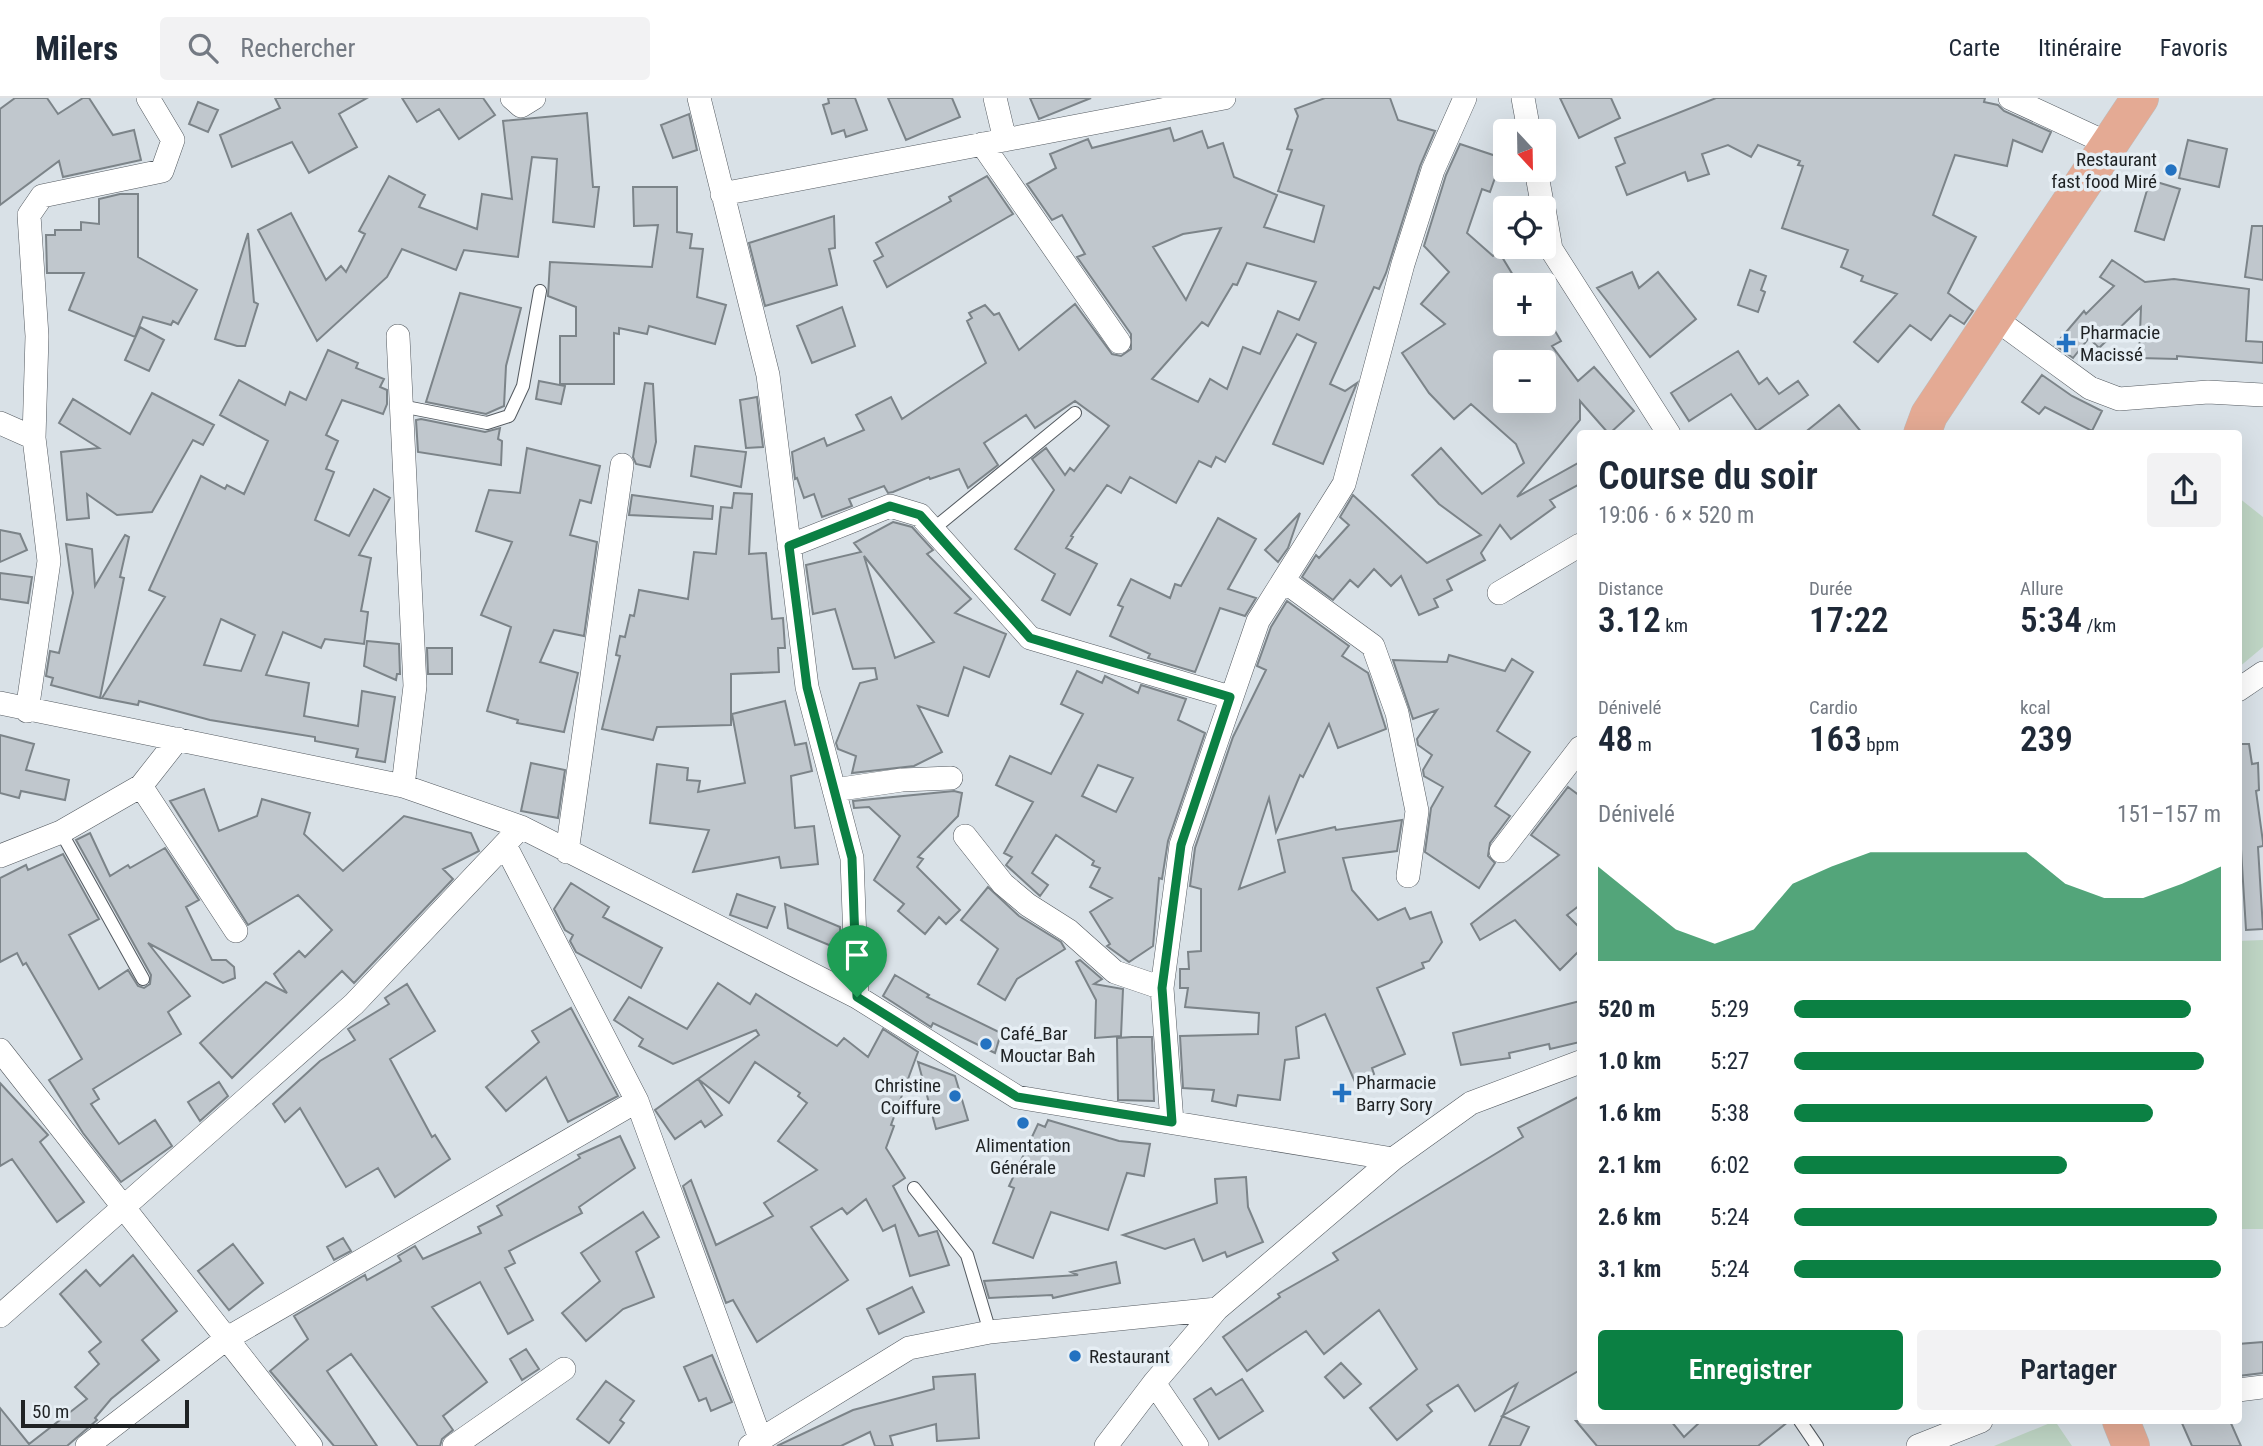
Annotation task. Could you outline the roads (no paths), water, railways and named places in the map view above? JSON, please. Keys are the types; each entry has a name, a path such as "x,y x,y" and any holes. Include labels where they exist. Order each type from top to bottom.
{"main road":[{"path":"1923,430 1929,415 2140,98"},
{"path":"2123,1424 2131,1446"}],"street":[{"path":"27,711 49,561 34,438 37,336 29,215 42,196 162,171 173,140 148,98"},
{"path":"512,98 521,106 534,98"},
{"path":"699,98 768,375 807,687 852,858 857,997"},
{"path":"995,98 1005,140"},
{"path":"723,194 1224,98"},
{"path":"1172,1122 1162,988 1181,845 1258,621 1344,484 1402,264 1433,170 1465,98"},
{"path":"1523,98 1527,119"},
{"path":"2010,98 2109,144"},
{"path":"982,144 1119,342"},
{"path":"1556,257 1666,430"},
{"path":"1994,318 2090,388 2119,399 2208,392 2263,395"},
{"path":"398,336 415,686 403,786"},
{"path":"0,423 34,438"},
{"path":"567,852 622,465"},
{"path":"789,546 890,506 920,515 1030,638 1230,697"},
{"path":"1499,593 1577,547"},
{"path":"1284,581 1373,646 1397,713 1417,811 1408,876"},
{"path":"2242,687 2263,673"},
{"path":"0,704 403,786 521,827 857,997 1017,1097 1393,1159"},
{"path":"0,856 61,832 141,786 178,739"},
{"path":"1501,851 1577,752"},
{"path":"834,790 902,780 951,778"},
{"path":"141,786 236,931"},
{"path":"0,1316 354,1004 521,827"},
{"path":"965,836 1003,884 1028,905 1069,931 1115,972 1162,988"},
{"path":"505,845 637,1101 755,1442 909,1348 990,1332 1217,1309"},
{"path":"1107,1446 1154,1383 1217,1309 1393,1159 1471,1103 1577,1063"},
{"path":"4,1064 311,1446"},
{"path":"87,1446 226,1339 637,1101"},
{"path":"454,1446 564,1369"},
{"path":"1154,1383 1197,1446"},
{"path":"2242,1390 2263,1387"},
{"path":"1918,1446 1973,1424"}],"lane":[{"path":"401,406 488,423 509,416 523,386 540,291"},
{"path":"932,530 1075,412"},
{"path":"61,832 143,979"},
{"path":"914,1188 967,1255 990,1332"},
{"path":"1802,1424 1817,1446"}],"place":[{"name":"Restaurant fast food Miré","path":"2171,170"},
{"name":"Pharmacie Macissé","path":"2066,343"},
{"name":"Café_Bar Mouctar Bah","path":"986,1044"},
{"name":"Pharmacie Barry Sory","path":"1342,1093"},
{"name":"Christine Coiffure","path":"955,1096"},
{"name":"Alimentation Générale","path":"1023,1123"},
{"name":"Restaurant","path":"1075,1356"}]}
